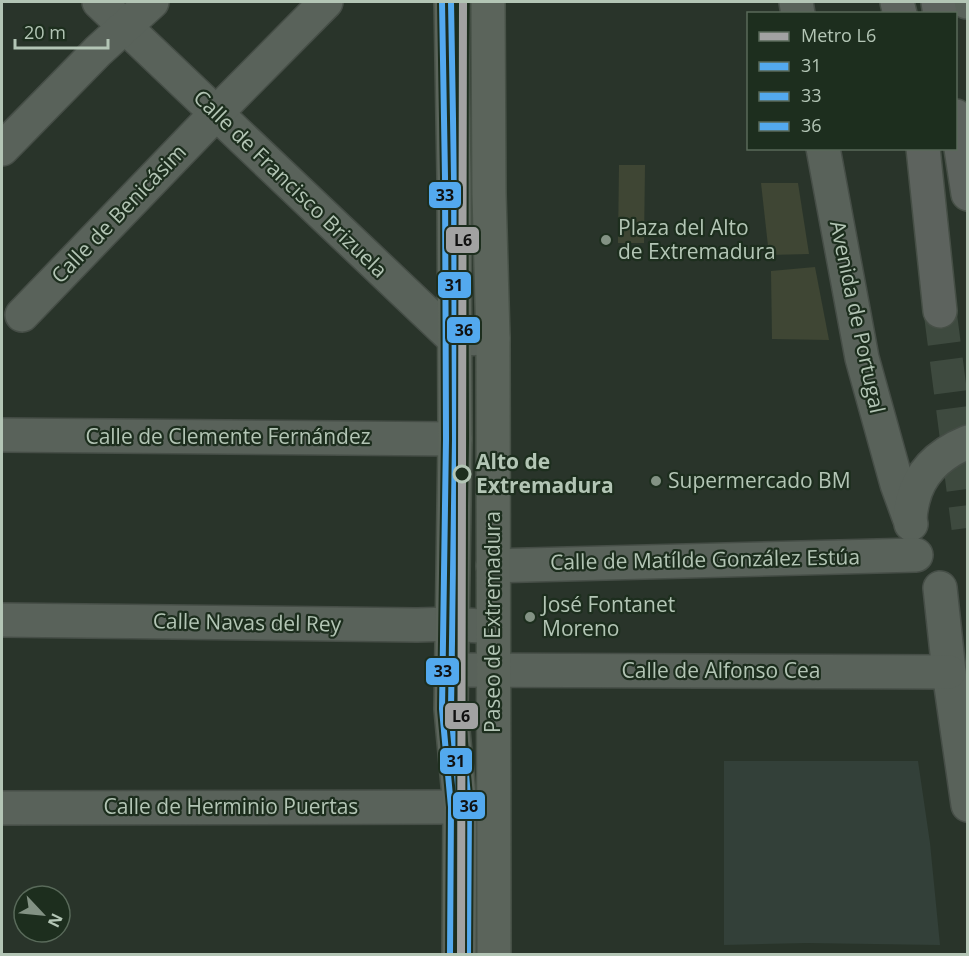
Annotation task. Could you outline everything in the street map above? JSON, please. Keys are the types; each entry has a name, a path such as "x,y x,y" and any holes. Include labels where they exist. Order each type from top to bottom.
{"highway":[{"path":"957,122 968,194"},
{"path":"923,150 940,311"}],"main road":[{"name":"Paseo de Extremadura","path":"451,2 455,439 451,709 460,807 459,954"},
{"name":"Paseo de Extremadura","path":"488,2 489,194 493,339 494,954"}],"street":[{"name":"Calle de Francisco Brizuela","path":"99,2 454,339"},
{"path":"2,149 98,51 152,2"},
{"name":"Calle de Benicásim","path":"22,315 327,2"},
{"name":"Avenida de Portugal","path":"823,150 862,358 897,484 909,517 916,555 923,570 954,596 949,672 968,805"},
{"path":"454,339 493,339"},
{"name":"Calle de Clemente Fernández","path":"2,435 455,439"},
{"name":"Avenida de Portugal","path":"909,517 915,491 929,467 951,449 968,442"},
{"name":"Calle de Matílde González Estúa","path":"493,566 916,555"},
{"name":"Calle Navas del Rey","path":"2,620 453,624 493,627"},
{"name":"Calle de Alfonso Cea","path":"452,670 949,672"},
{"name":"Calle de Herminio Puertas","path":"2,808 460,807"}],"shaded area":[{"path":"724,761 918,761 930,843 940,945 807,943 724,945"}],"green space":[{"path":"619,165 645,165 644,243 618,243"},
{"path":"761,183 798,183 809,254 769,255"},
{"path":"815,267 829,340 772,339 771,271"}],"tunnel":[{"path":"940,311 968,528"}],"metro line":[{"name":"L6","path":"461,954 463,2"}],"transit line":[{"name":"33","path":"442,2 446,439 442,709 451,807 450,954"},
{"name":"31","path":"451,2 455,439 451,709 460,807 459,954"},
{"name":"36","path":"460,2 464,439 460,709 469,807 468,954"}],"place":[{"name":"Plaza del Alto de Extremadura","path":"606,240"},
{"name":"Alto de Extremadura","path":"462,474"},
{"name":"Supermercado BM","path":"656,481"},
{"name":"José Fontanet Moreno","path":"530,617"}]}
